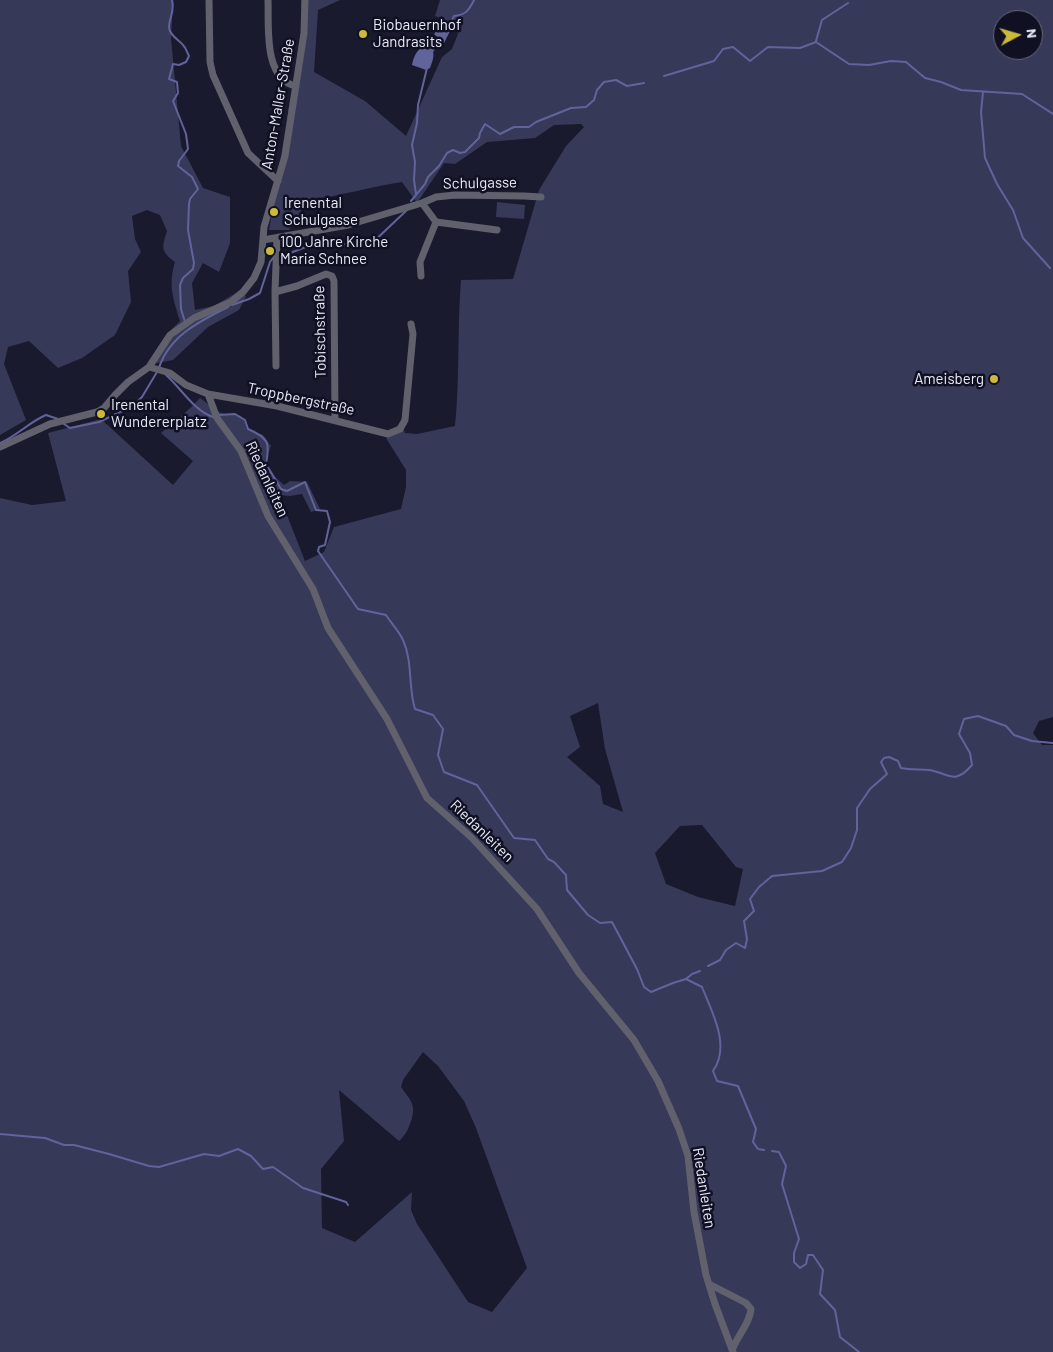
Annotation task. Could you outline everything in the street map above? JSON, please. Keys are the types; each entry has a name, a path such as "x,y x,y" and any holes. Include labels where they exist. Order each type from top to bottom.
{"street":[{"path":"209,0 210,62 213,75 248,153 278,181"},
{"path":"268,0 269,52 281,79 296,86"},
{"name":"Anton-Maller-Straße","path":"152,367 170,335 185,324 231,302 244,292 254,278 261,262 264,227 285,156 304,33 305,0"},
{"name":"Schulgasse","path":"263,240 348,225 436,197 455,195 541,197"},
{"path":"422,203 436,222 497,230"},
{"path":"420,276 420,262 436,222"},
{"path":"276,366 275,292 277,238"},
{"name":"Tobischstraße","path":"275,292 297,286 326,274 332,276 334,282 335,419"},
{"name":"Troppbergstraße","path":"208,394 277,406 335,419 388,434 400,429 405,420 413,334 411,324"},
{"path":"0,447 42,427 97,412 104,408 128,382 152,367 165,371 186,384 208,394"},
{"name":"Riedanleiten","path":"208,394 216,416 241,451 268,516 314,589 328,628 387,718 427,798 472,838 538,909 579,973 634,1040 658,1081 679,1129 688,1156 694,1212 709,1284 733,1350"},
{"path":"709,1284 746,1303 751,1309 748,1319 737,1337 733,1350"}],"shaded area":[{"path":"0,0 173,0 171,38 181,146 203,188 230,197 230,243 219,272 203,263 192,283 195,310 214,306 239,291 246,296 239,310 208,327 173,360 147,365 169,332 180,321 173,299 172,278 175,262 167,255 163,248 167,231 160,215 147,210 132,216 135,239 141,252 128,271 131,302 115,335 82,358 58,368 29,341 8,347 4,364 26,420 0,435"},
{"path":"301,0 340,0 318,10 314,72 365,101 406,136 442,57 452,49 458,34 454,24 435,16 440,0 1053,0 1053,717 1039,721 1033,733 1042,745 1053,745 1053,1352 0,1352 0,498 32,505 66,501 48,433 101,419 173,485 193,461 161,433 200,398 223,414 239,415 245,422 247,429 263,435 271,446 263,466 284,485 290,481 307,482 320,509 311,512 302,494 279,495 305,561 324,552 334,527 401,509 406,487 406,470 386,438 404,430 405,433 417,434 455,426 461,280 513,279 539,190 566,146 584,127 581,124 554,125 535,138 487,142 455,164 444,163 417,203 402,182 390,184 308,200 289,230 269,230 301,32","holes":["598,703 605,749 623,812 603,804 600,786 567,757 580,747 570,716","702,825 736,867 743,869 735,906 698,897 666,884 655,853 680,826","423,1052 438,1066 464,1101 476,1128 527,1268 492,1312 468,1302 417,1224 411,1210 412,1192 355,1242 322,1228 321,1169 344,1141 339,1090 399,1141 408,1129 413,1113 411,1101 401,1087 403,1080"]},
{"path":"443,23 450,24 452,27 444,43 434,34"},
{"path":"430,45 433,59 430,68 426,70 412,65 418,51"},
{"path":"497,202 525,205 524,219 496,217"}],"waterway":[{"path":"172,0 173,8 169,30 184,46 189,56 186,62 179,65 173,64 169,79 177,82 178,93 173,101 186,134 188,149 179,161 178,166 192,177 198,189 190,199 189,204 188,230 194,263 193,269 183,278 180,285 181,309 185,322"},
{"path":"450,24 454,16 467,11 474,0"},
{"path":"816,41 822,20 848,3"},
{"path":"432,52 440,39"},
{"path":"664,76 714,61 723,49 733,47 750,61 768,47 800,48 816,42 849,64 869,65 891,61 906,62 925,78 961,90 1022,94 1053,114"},
{"path":"416,194 414,180 415,162 412,145 417,123 418,105 427,68"},
{"path":"411,201 447,153 453,150 460,153 465,152 479,138 485,124 500,134 514,127 529,127 536,122 571,108 586,107 594,100 597,90 604,82 616,80 627,86 644,83"},
{"path":"983,92 981,112 985,158 997,184 1013,210 1023,238 1050,268"},
{"path":"280,257 326,239 356,247 369,246 407,210"},
{"path":"232,305 260,293 273,258"},
{"path":"159,368 170,347 178,338 196,324 228,307"},
{"path":"138,401 157,372"},
{"path":"166,375 194,405 213,417"},
{"path":"64,424 70,428 99,422 133,406"},
{"path":"218,415 235,414 245,420 248,429 264,438 268,446 266,464 281,489 287,491 305,482 316,510 327,511 330,522 325,545 319,547 318,551 358,609 386,615 401,637 408,657 415,709 433,715 443,729 438,755 444,772 477,785 514,838 535,840 548,859 554,862 566,875 567,890 588,915 600,923 612,922 637,969 644,987 651,992 686,979 702,987 715,1018 720,1040 718,1061 713,1071 717,1081 738,1086 756,1129 753,1142 758,1149 764,1150"},
{"path":"0,443 46,415 58,419"},
{"path":"708,966 720,960 726,950 736,943 745,948 747,939 744,921 754,911 750,899 759,887 772,876 822,871 842,862 851,848 857,830 857,808 870,789 887,774 881,762 884,758 889,757 898,761 901,768 929,770 956,777 961,775 972,765 970,753 959,734 964,719 978,716 1006,726 1014,735 1032,741 1053,743"},
{"path":"686,979 700,971"},
{"path":"0,1134 45,1138 64,1145 74,1145 149,1166 159,1167 204,1154 219,1156 238,1149 251,1156 263,1169 273,1167 303,1188 346,1202 348,1205"},
{"path":"772,1151 779,1152 786,1166 782,1184 799,1239 794,1253 794,1262 800,1268 806,1264 808,1255 813,1255 823,1270 820,1294 835,1310 840,1337 859,1352"}],"place":[{"name":"Biobauernhof Jandrasits","path":"363,34"},
{"name":"Irenental Schulgasse","path":"274,212"},
{"name":"100 Jahre Kirche Maria Schnee","path":"270,251"},
{"name":"Ameisberg","path":"994,379"},
{"name":"Irenental Wundererplatz","path":"101,414"}]}
